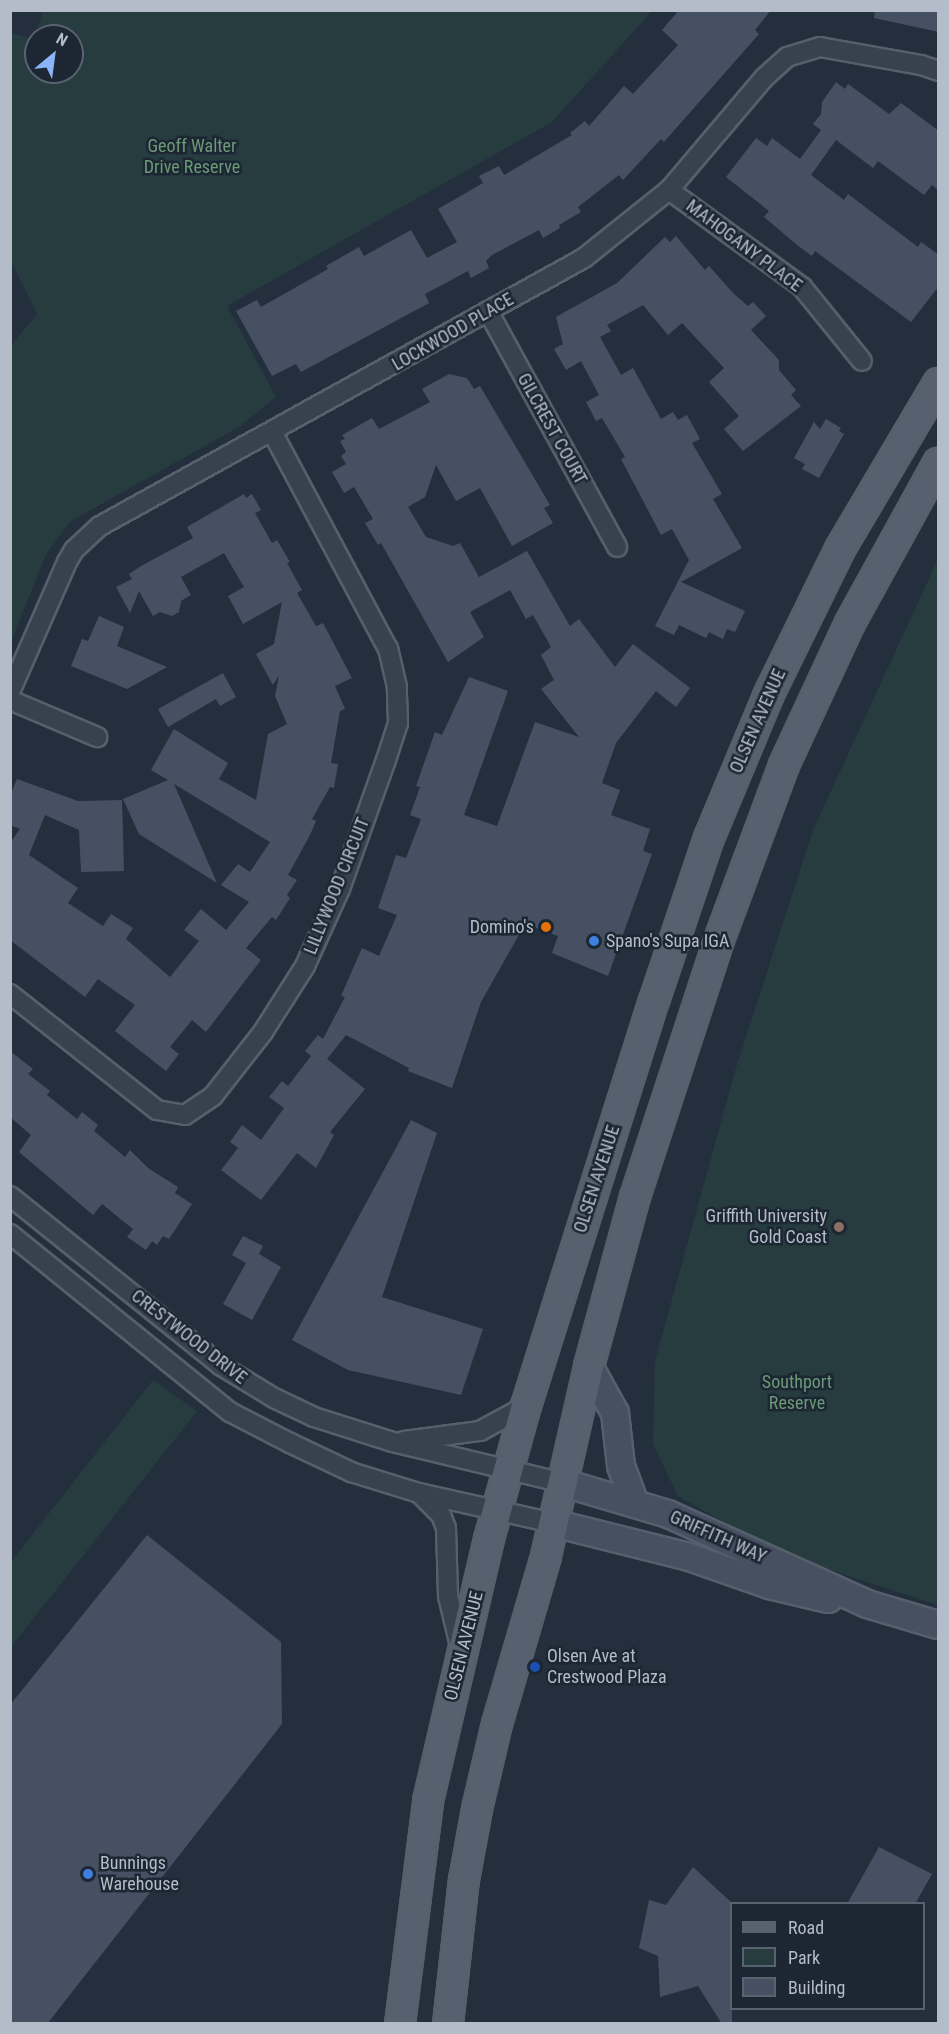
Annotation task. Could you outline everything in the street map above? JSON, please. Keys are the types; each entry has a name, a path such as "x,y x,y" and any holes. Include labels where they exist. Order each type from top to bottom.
{"main road":[{"name":"OLSEN AVENUE","path":"400,2024 428,1801 496,1513 526,1406 650,1013 717,819 806,616 883,474 939,383"},
{"path":"448,2024 464,1880 477,1809 564,1483 589,1366 635,1197 755,840 816,693 881,564 939,463"}],"street":[{"name":"LOCKWOOD PLACE","path":"10,692 67,562 85,538 100,526 584,258 669,190 765,77 787,57 820,47 921,65 939,71"},
{"name":"MAHOGANY PLACE","path":"669,190 802,287 862,361"},
{"name":"GILCREST COURT","path":"488,311 617,547"},
{"name":"LILLYWOOD CIRCUIT","path":"10,994 157,1110 185,1115 213,1096 263,1032 305,966 340,889 386,760 398,723 397,687 388,649 272,432"},
{"path":"10,700 97,737"},
{"name":"CRESTWOOD DRIVE","path":"10,1196 247,1383 314,1417 393,1442 564,1483"},
{"name":"CRESTWOOD DRIVE","path":"10,1234 230,1412 351,1472 496,1513 553,1523"},
{"path":"589,1366 615,1413 621,1466 635,1504"},
{"path":"393,1442 480,1431 526,1406"},
{"name":"GRIFFITH WAY","path":"564,1483 679,1519 867,1604"},
{"path":"419,1493 441,1515 446,1528 450,1558 448,1596 462,1654"},
{"name":"GRIFFITH WAY","path":"553,1523 689,1557 769,1584 867,1604 939,1625"}],"green space":[{"name":"Geoff Walter Drive Reserve","path":"43,11 652,11 552,122 227,306 276,397 239,427 71,521 46,554 11,642 11,346 37,314 11,261 11,33 24,36 24,84 84,84 84,24 39,24"},
{"name":"Southport Reserve","path":"938,559 938,1605 818,1566 740,1531 678,1496 653,1444 655,1361 735,1071 813,830"},
{"path":"153,1380 197,1411 11,1647 11,1562"}],"building":[{"path":"679,10 771,10 755,30 759,34 664,142 661,139 623,180 619,175 578,207 581,212 559,225 560,228 543,238 539,230 492,255 486,261 489,268 471,278 468,271 425,294 429,303 301,372 296,364 272,376 236,311 257,300 261,307 328,269 326,266 359,247 364,256 411,230 427,258 457,242 438,209 483,183 479,176 499,166 504,175 572,135 570,133 585,121 589,126 624,86 633,94 678,45 662,30"},
{"path":"875,10 939,10 939,32 874,18"},
{"path":"836,82 845,89 848,84 889,114 901,103 939,131 939,191 932,185 924,195 878,161 873,168 836,140 811,175 844,200 848,194 918,247 921,242 939,255 939,286 911,322 815,251 812,256 797,245 764,217 769,211 726,177 756,138 767,146 772,138 800,159 821,130 813,124 821,114 822,102"},
{"path":"676,236 705,270 709,266 734,294 748,306 753,302 766,316 751,330 779,360 779,370 796,390 791,395 801,406 743,451 724,429 739,416 709,382 724,368 682,323 668,335 643,305 607,325 611,331 600,337 621,375 633,368 661,419 673,412 678,420 687,415 700,439 692,443 722,494 713,499 742,548 681,582 745,611 735,632 727,629 723,639 709,632 706,638 679,625 674,635 655,626 689,560 672,529 661,535 621,459 625,457 602,418 596,421 586,402 599,395 581,361 566,370 554,349 563,344 556,317 617,283 665,237 670,242"},
{"path":"449,374 467,378 474,389 480,386 550,505 544,508 553,523 512,546 480,488 456,501 436,465 425,497 408,507 426,537 453,546 460,543 479,577 527,551 570,626 579,619 615,667 633,644 690,688 676,707 656,691 616,743 602,783 620,790 611,815 650,829 643,851 652,854 608,976 552,953 558,936 525,924 481,1002 452,1088 408,1071 409,1068 346,1035 327,1059 365,1089 330,1132 334,1135 316,1168 297,1153 261,1200 221,1170 238,1148 230,1142 242,1125 261,1140 284,1108 269,1097 282,1081 288,1086 311,1056 305,1051 318,1035 323,1039 345,997 341,996 362,948 379,956 397,915 378,908 396,855 406,858 421,819 410,815 420,787 416,786 435,732 442,735 469,677 508,691 464,815 497,826 535,722 579,737 541,689 554,680 541,655 551,647 533,615 526,619 510,590 470,612 484,637 448,662 381,543 378,545 365,523 373,519 354,487 344,493 332,472 346,464 341,456 346,452 340,441 345,439 342,435 372,418 379,429 430,402 422,389"},
{"path":"826,419 841,428 839,431 844,434 819,478 802,469 805,464 794,458 814,422 820,429"},
{"path":"244,494 246,498 252,494 261,510 255,513 272,543 277,540 290,562 287,563 302,590 297,593 316,626 323,623 352,678 335,686 345,709 340,711 331,763 338,764 334,788 330,787 312,819 316,821 310,835 288,875 297,880 287,895 290,898 276,920 272,917 246,948 261,960 206,1032 192,1020 170,1047 179,1054 166,1071 115,1031 135,1005 98,979 85,997 10,940 10,843 20,829 10,825 10,796 17,779 78,801 122,800 124,871 81,872 79,830 45,815 29,855 78,888 68,903 103,926 111,914 133,928 126,939 170,977 199,941 184,930 201,909 226,930 249,902 221,885 238,864 250,872 270,842 174,784 217,883 139,834 123,799 168,780 151,770 174,729 228,763 219,779 256,800 268,734 287,724 275,696 279,675 273,685 256,654 274,644 282,602 243,624 228,596 244,587 224,553 181,577 191,595 181,601 179,612 172,616 160,612 153,616 139,591 130,613 116,587 132,579 129,574 141,566 193,538 187,527"},
{"path":"99,616 124,627 117,646 167,667 127,689 71,666 82,639 88,641"},
{"path":"223,673 236,697 220,706 216,699 168,727 158,709"},
{"path":"10,1051 33,1069 28,1074 50,1091 47,1095 77,1119 82,1112 98,1125 94,1131 125,1157 130,1150 148,1168 178,1187 175,1193 192,1204 169,1239 163,1236 157,1245 152,1241 146,1250 127,1237 133,1229 102,1204 93,1215 19,1152 31,1135 10,1117"},
{"path":"411,1120 437,1133 382,1297 483,1329 461,1395 348,1370 292,1340"},
{"path":"243,1236 263,1246 259,1254 281,1267 252,1320 223,1304 246,1263 232,1255"},
{"name":"Bunnings Warehouse","path":"147,1535 281,1642 282,1724 47,2024 10,2024 10,1705"},
{"path":"879,1847 932,1874 916,1902 848,1902"},
{"path":"693,1867 731,1902 730,2010 732,2010 732,2024 722,2024 698,1986 660,1997 658,1956 639,1948 649,1900 666,1905"}],"place":[{"name":"Domino's","path":"546,927"},
{"name":"Spano's Supa IGA","path":"594,941"},
{"name":"Griffith University Gold Coast","path":"839,1227"},
{"name":"Olsen Ave at Crestwood Plaza","path":"535,1667"},
{"name":"Bunnings Warehouse","path":"88,1874"}]}
